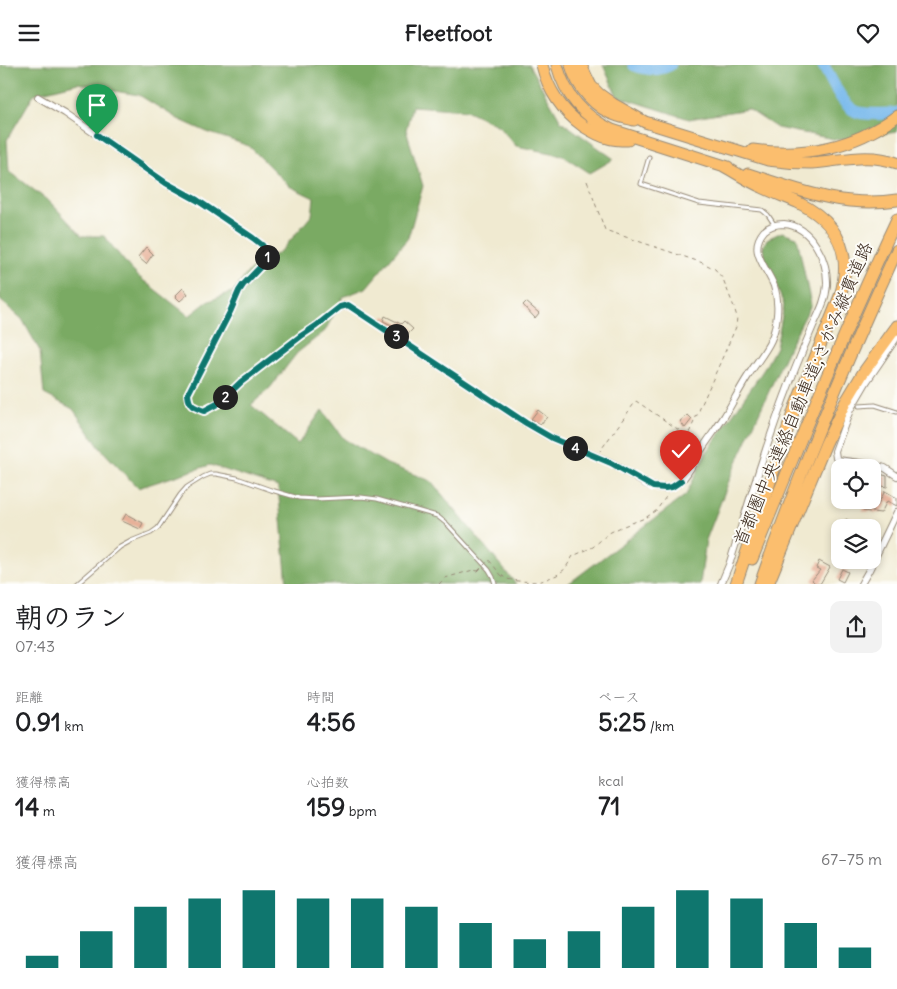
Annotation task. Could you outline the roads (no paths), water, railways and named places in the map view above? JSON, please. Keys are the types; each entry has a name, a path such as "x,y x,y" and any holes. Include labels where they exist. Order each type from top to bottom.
{"highway":[{"path":"542,65 548,83 561,105 578,122 598,129"},
{"path":"557,65 563,83 572,98 608,138 651,143 824,197 874,203 897,200"},
{"path":"571,65 585,93 594,102 645,122 768,160 812,163 862,158 880,159 897,163"},
{"path":"581,65 591,86 611,108"},
{"path":"722,146 768,152 803,152 833,147 875,131 897,116"},
{"path":"722,165 763,188 798,202 821,217 838,238 843,251 845,265 840,296 784,435 736,584"},
{"name":"首都圏中央連絡自動車道;さがみ縦貫道路","path":"742,584 821,389 865,286 897,219"},
{"name":"首都圏中央連絡自動車道;さがみ縦貫道路","path":"760,584 833,396 897,250"},
{"path":"768,584 826,443 845,403 897,326"}],"street":[{"path":"38,97 65,113 166,183 197,200 237,227 262,245 266,251 267,257 264,263 239,291 188,394 189,401 194,408 204,411 219,403 241,382 340,307 348,305 526,423 552,438 611,463 653,487 672,487 684,477 722,420 772,338 778,312 776,295 772,281 759,258 757,248 759,239 768,228 774,225 791,226 804,233 816,247 823,260 827,285 822,306 773,425 729,565 721,584"},
{"path":"897,337 850,410 835,451 838,460 874,465 885,468 897,476"},
{"path":"861,584 897,511"}],"lane":[{"path":"649,157 640,184 699,203 762,210 768,215 774,225"},
{"path":"859,406 875,405 897,412"},
{"path":"77,584 120,547 158,528 187,487 203,477 216,473 299,498 361,497 377,499 437,516 447,524 489,570 495,584"}],"waterway":[{"path":"634,65 652,69 670,65"},
{"path":"823,65 843,100 855,111 870,114 897,113"}]}
